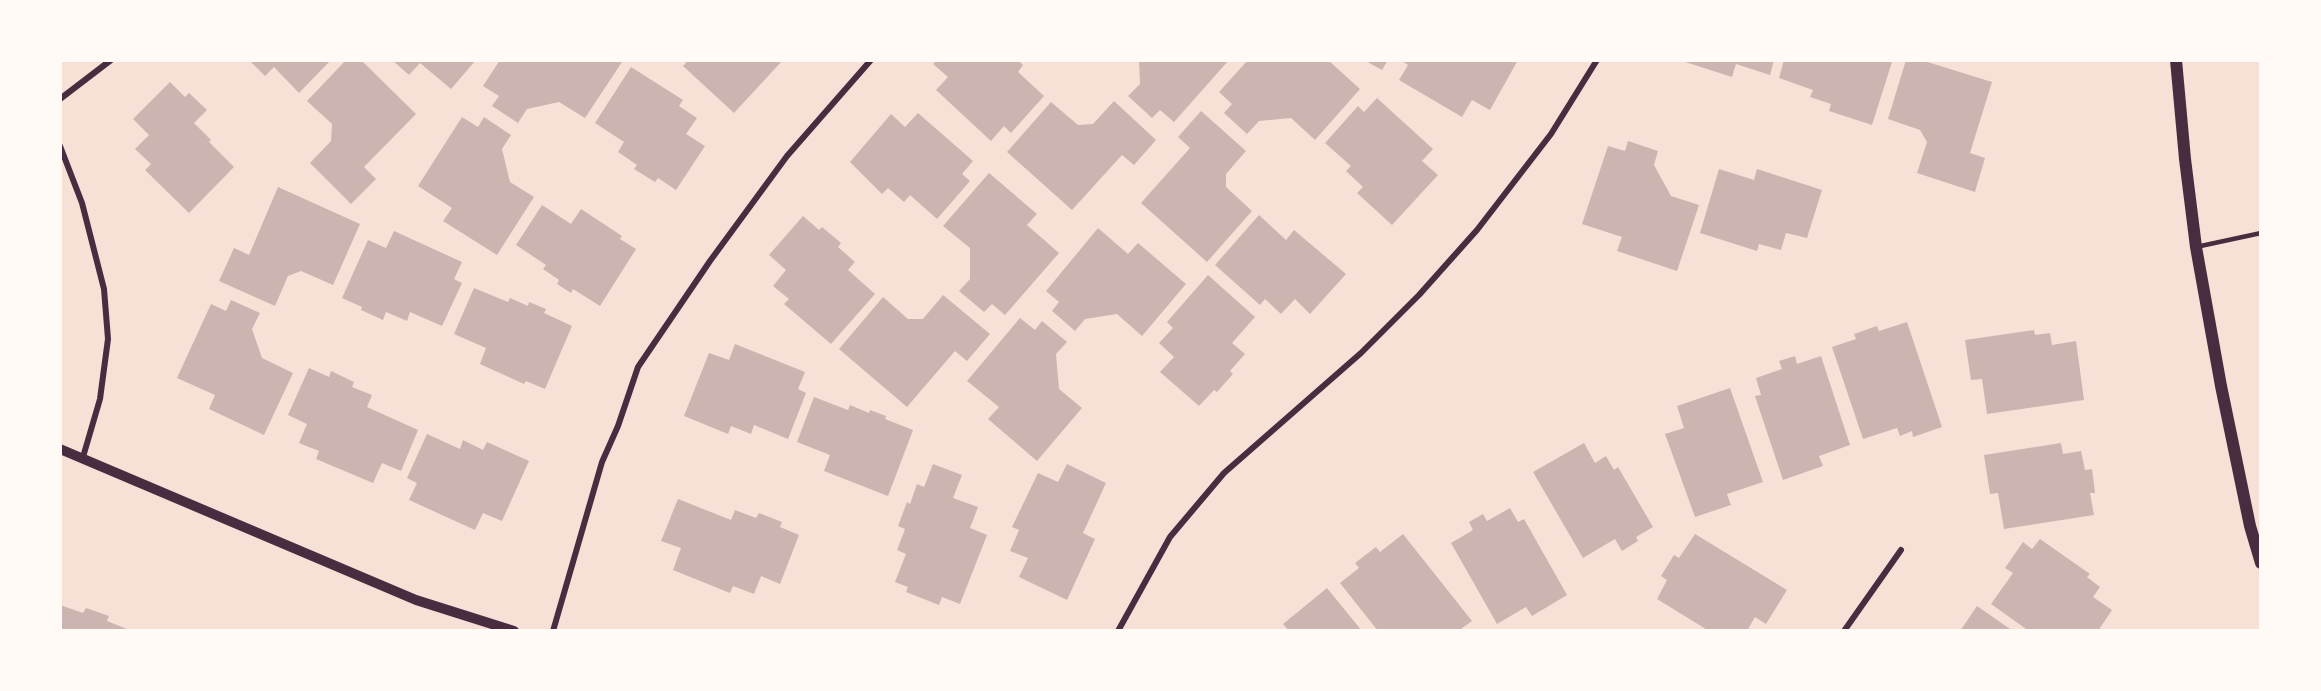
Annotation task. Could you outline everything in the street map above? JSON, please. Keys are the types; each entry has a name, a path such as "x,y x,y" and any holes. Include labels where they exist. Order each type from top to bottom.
{"main road":[{"path":"2176,60 2196,247 2221,386 2250,526 2261,563"}],"street":[{"path":"60,99 111,60"},
{"path":"553,631 602,462 618,426 638,367 710,261 787,156 871,60"},
{"path":"1118,631 1170,537 1201,500 1224,473 1361,353 1426,287 1477,230 1551,134 1597,60"},
{"path":"60,146 82,203 104,289 108,339 100,399 83,457"},
{"path":"60,449 416,600 514,631"},
{"path":"1844,631 1901,550"}],"lane":[{"path":"2196,247 2261,233"}],"building":[{"path":"249,60 331,60 299,93 274,67 265,76"},
{"path":"346,60 361,60 416,114 364,167 376,179 351,204 310,163 331,141 332,124 307,101"},
{"path":"392,60 476,60 451,89 420,63 409,75"},
{"path":"500,60 619,60 622,62 585,118 559,102 527,109 518,123 492,106 499,96 483,86"},
{"path":"683,60 783,60 734,113 683,66 686,63"},
{"path":"937,60 1018,60 1023,65 1018,72 1044,96 1011,133 1004,126 991,141 936,90 948,77 933,64"},
{"path":"1139,60 1229,60 1174,122 1160,110 1152,118 1128,96 1140,84"},
{"path":"1248,60 1328,60 1360,89 1315,140 1291,118 1259,121 1247,134 1224,113 1232,104 1219,92"},
{"path":"1364,60 1388,60 1382,70"},
{"path":"1400,60 1518,60 1490,110 1472,100 1462,117 1399,80 1408,65"},
{"path":"1679,60 1774,60 1770,75 1736,64 1732,77"},
{"path":"1784,60 1885,60 1892,62 1872,125 1829,111 1831,104 1810,97 1813,90 1779,78"},
{"path":"1906,60 1921,60 1992,82 1970,153 1985,158 1975,192 1917,173 1927,142 1920,130 1888,119"},
{"path":"631,67 683,100 679,106 697,118 686,134 705,146 676,190 658,178 655,182 634,169 637,165 618,152 624,142 595,123"},
{"path":"170,82 185,97 189,93 207,110 194,123 234,167 189,213 145,170 151,164 135,149 149,135 133,119"},
{"path":"1377,98 1433,149 1422,161 1438,175 1392,225 1357,193 1363,187 1346,171 1351,166 1325,143 1358,106 1364,112"},
{"path":"1114,101 1156,140 1134,165 1122,155 1072,210 1007,152 1051,102 1078,125 1093,124"},
{"path":"1201,111 1246,151 1226,174 1226,187 1252,211 1207,262 1141,203 1190,148 1178,137"},
{"path":"918,113 973,161 962,174 970,181 937,219 910,195 904,202 888,188 882,194 850,162 891,114 905,127"},
{"path":"462,117 478,127 484,117 511,135 502,149 510,182 534,197 497,255 443,221 452,208 418,186"},
{"path":"1628,141 1658,151 1654,165 1671,196 1699,205 1677,271 1617,251 1622,237 1582,224 1608,146 1625,151"},
{"path":"1719,169 1754,180 1757,169 1822,190 1807,238 1786,233 1781,250 1759,244 1757,251 1700,233"},
{"path":"989,173 1037,214 1027,225 1059,253 1005,315 992,304 984,312 959,291 970,279 970,248 943,226"},
{"path":"278,187 360,224 333,285 301,271 288,276 275,306 219,281 234,248 249,255"},
{"path":"542,205 571,224 581,209 622,236 620,239 636,249 600,306 573,289 571,293 557,284 559,280 543,269 546,265 516,245"},
{"path":"1259,215 1286,240 1294,230 1346,274 1310,314 1295,299 1281,314 1265,299 1260,305 1215,265"},
{"path":"803,216 819,230 822,227 841,243 838,247 855,262 848,270 875,294 831,344 784,304 789,299 773,286 786,270 769,255"},
{"path":"1098,228 1128,254 1138,243 1186,284 1142,336 1117,314 1085,319 1075,331 1052,311 1059,302 1046,291"},
{"path":"394,231 462,262 454,279 462,283 442,326 410,312 407,321 386,312 383,320 342,298 368,240 386,248"},
{"path":"1208,275 1255,317 1232,343 1245,354 1230,371 1233,374 1217,392 1214,390 1199,406 1160,372 1174,357 1159,343 1173,328 1167,322"},
{"path":"474,288 508,302 510,298 528,306 529,302 546,309 544,313 572,326 545,389 526,381 524,384 480,364 486,348 454,334"},
{"path":"943,295 990,334 967,361 955,351 907,407 839,349 883,297 908,319 923,319"},
{"path":"231,300 260,313 252,329 262,358 293,373 264,435 209,409 215,395 177,378 211,304 226,311"},
{"path":"1020,318 1035,330 1042,321 1067,342 1056,354 1059,389 1082,408 1037,461 988,419 999,407 967,381"},
{"path":"1907,322 1942,427 1913,437 1912,431 1900,436 1897,428 1863,439 1832,347 1856,339 1854,334 1877,326 1879,331"},
{"path":"2034,330 2035,335 2050,333 2052,345 2076,341 2084,400 1987,414 1982,379 1971,380 1965,340"},
{"path":"735,344 805,372 798,389 806,393 788,439 754,425 751,434 731,426 728,434 684,416 709,353 729,360"},
{"path":"1795,356 1797,364 1821,356 1850,445 1819,456 1823,466 1783,480 1755,396 1761,395 1756,378 1782,369 1779,361"},
{"path":"309,368 329,377 331,371 354,382 352,387 372,395 367,407 418,430 401,471 382,463 373,483 316,459 319,451 299,443 307,424 288,415"},
{"path":"1730,388 1763,482 1727,494 1731,505 1695,517 1665,434 1684,428 1677,406"},
{"path":"814,397 848,410 850,405 869,413 870,410 886,416 885,419 913,430 888,496 824,471 830,455 797,442"},
{"path":"427,434 460,449 463,440 483,450 487,442 529,461 502,521 483,513 475,530 409,500 417,483 407,478"},
{"path":"1584,443 1595,463 1606,456 1614,470 1618,467 1653,527 1636,537 1638,541 1622,551 1615,539 1583,558 1533,472"},
{"path":"2061,443 2063,454 2081,451 2085,470 2092,469 2095,493 2090,493 2094,515 2004,529 1998,493 1990,494 1984,455"},
{"path":"933,464 962,475 953,498 978,507 970,528 987,535 960,604 942,597 939,605 906,592 908,587 895,582 906,554 897,550 905,529 898,526 907,502 910,504 917,484 924,487"},
{"path":"1067,464 1106,483 1083,533 1095,539 1067,600 1019,577 1028,558 1010,551 1019,530 1012,527 1038,473 1058,482"},
{"path":"678,499 731,520 735,510 756,518 759,513 782,522 780,527 799,535 780,584 761,576 754,594 733,586 730,593 673,570 681,548 661,541"},
{"path":"1510,508 1518,522 1524,519 1567,595 1532,616 1526,607 1497,624 1451,543 1473,530 1469,522 1483,514 1487,521"},
{"path":"1403,534 1472,621 1458,631 1378,631 1340,583 1359,568 1355,563 1376,547 1380,552"},
{"path":"1695,534 1787,590 1766,624 1755,617 1747,631 1709,631 1657,599 1667,580 1661,576 1674,555 1679,558"},
{"path":"2040,539 2090,574 2087,577 2100,587 2093,597 2112,610 2098,631 2029,631 1991,604 2013,573 2005,568 2023,542 2032,549"},
{"path":"1327,588 1362,631 1289,631 1283,624"},
{"path":"60,605 83,613 86,608 109,616 107,621 132,631 60,631"},
{"path":"1977,606 2013,631 1960,631"}]}
